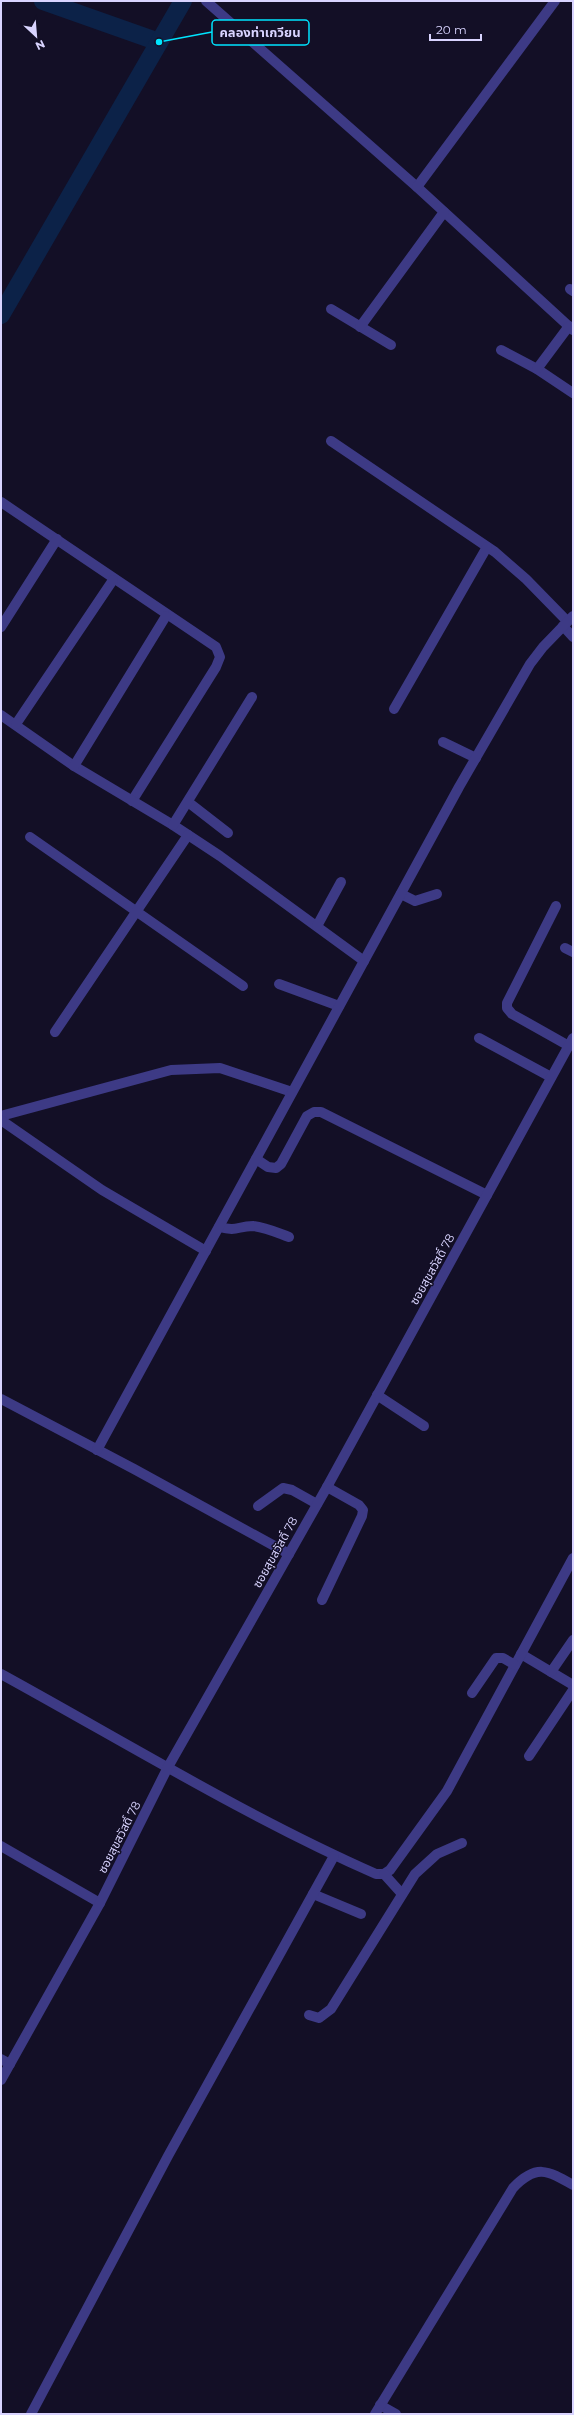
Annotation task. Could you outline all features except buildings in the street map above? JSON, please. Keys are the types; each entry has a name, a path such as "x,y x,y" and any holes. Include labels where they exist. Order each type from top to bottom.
{"street":[{"path":"206,1 417,187 571,328 537,370"},
{"path":"417,187 555,1"},
{"path":"360,326 444,212"},
{"path":"331,309 391,345"},
{"path":"502,350 573,393"},
{"path":"331,441 487,547 526,579 568,621 573,637"},
{"path":"1,502 57,539 166,616 216,648 220,657 216,667 132,801"},
{"path":"1,626 57,539"},
{"path":"394,709 487,547"},
{"path":"16,724 114,580"},
{"path":"74,766 166,616"},
{"path":"97,1450 476,758 530,664 568,621"},
{"path":"173,825 252,697"},
{"path":"1,715 16,724 74,766 173,825 220,856 364,960"},
{"path":"443,742 476,758"},
{"path":"188,802 228,833"},
{"path":"55,1032 135,911 188,835"},
{"path":"30,837 243,986"},
{"path":"317,926 341,882"},
{"path":"401,894 415,901 437,894"},
{"path":"556,906 507,1002 507,1008 512,1014 571,1042"},
{"path":"279,984 339,1006"},
{"path":"479,1038 552,1077"},
{"name":"ซอยสุขสวัสดิ์ 78","path":"1,2080 6,2062 100,1903 168,1767 327,1487 571,1042"},
{"path":"1,1116 171,1070 220,1068 292,1092"},
{"path":"256,1159 268,1167 276,1168 281,1164 307,1116 314,1112 321,1112 487,1195"},
{"path":"1,1120 102,1190 206,1251"},
{"path":"219,1227 234,1231 244,1227 259,1227 289,1237"},
{"path":"377,1396 424,1426"},
{"path":"3,1402 97,1450 289,1554"},
{"path":"322,1600 362,1516 362,1510 359,1506 327,1487"},
{"path":"258,1506 283,1488 292,1490 317,1504"},
{"path":"1,1674 168,1767 334,1856 376,1874 384,1874 390,1870 425,1824 447,1791 573,1558"},
{"path":"551,1672 573,1640"},
{"path":"520,1654 573,1685"},
{"path":"472,1693 496,1658 503,1658 515,1665"},
{"path":"529,1756 573,1690"},
{"path":"309,2015 319,2018 331,2008 415,1874 428,1861 448,1848 462,1843"},
{"path":"1,1846 100,1903"},
{"path":"31,2414 86,2307 334,1856"},
{"path":"384,1874 402,1894"},
{"path":"312,1894 361,1914"},
{"path":"375,2414 513,2188 526,2175 540,2172 554,2174 573,2185"},
{"path":"380,2405 396,2414"}],"waterway":[{"path":"43,1 159,42"},
{"path":"1,315 183,1"}],"place":[{"name":"คลองท่าเกวียน","path":"159,42"}]}
